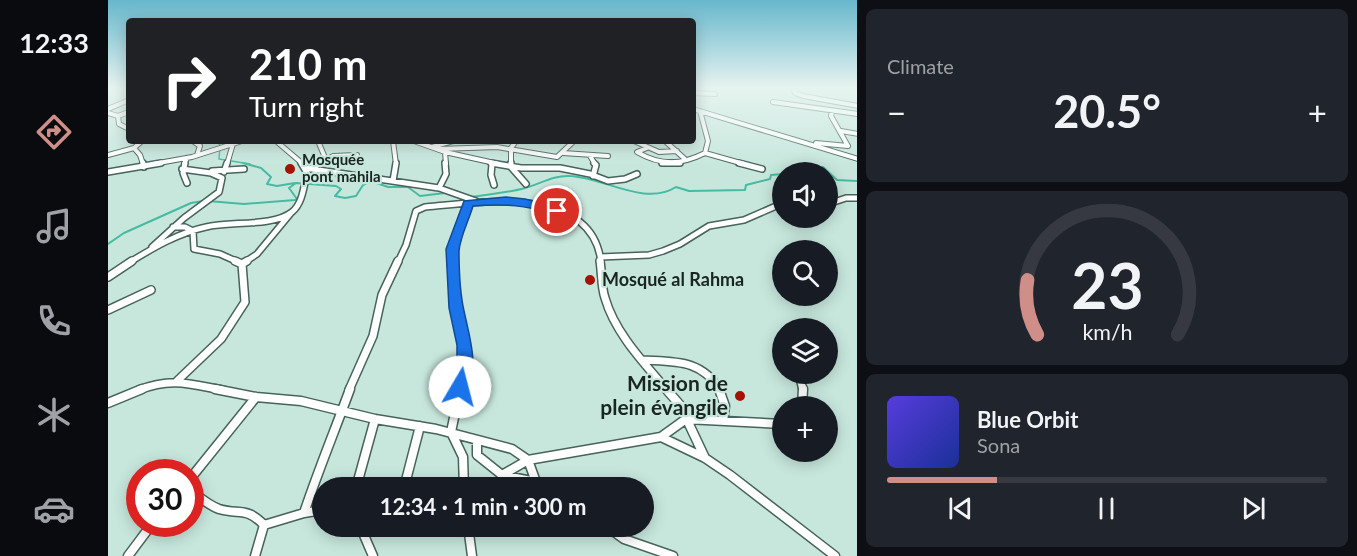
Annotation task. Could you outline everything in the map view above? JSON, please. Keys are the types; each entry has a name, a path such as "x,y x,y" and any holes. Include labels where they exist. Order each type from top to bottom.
{"street":[{"path":"114,114 118,116 124,114"},
{"path":"701,114 708,141 705,153"},
{"path":"710,114 857,159"},
{"path":"831,114 848,146"},
{"path":"118,116 120,124 126,127"},
{"path":"841,131 857,134"},
{"path":"804,141 848,146"},
{"path":"108,155 134,148 139,144"},
{"path":"197,144 200,146 197,155"},
{"path":"108,172 187,158 233,144"},
{"path":"108,278 148,250 173,227 219,192 233,144"},
{"path":"279,144 308,169 439,188 470,200"},
{"path":"318,144 326,160"},
{"path":"393,144 396,164 393,181"},
{"path":"423,144 492,164 511,167 548,167 608,181 626,179 637,174"},
{"path":"432,147 442,144"},
{"path":"514,144 511,148 511,167 526,184"},
{"path":"442,151 480,147 511,148 556,157 571,144"},
{"path":"640,144 666,154 677,152"},
{"path":"668,144 686,160"},
{"path":"843,154 848,146"},
{"path":"134,148 140,155 144,167"},
{"path":"647,148 637,152 655,163 686,160 705,153 762,168"},
{"path":"439,188 446,174 442,151"},
{"path":"563,153 608,156"},
{"path":"242,264 258,254 297,207 308,169 333,156 357,155"},
{"path":"590,156 596,165 592,176"},
{"path":"187,158 182,169 182,176 187,183"},
{"path":"492,164 491,176 494,185"},
{"path":"182,169 207,172 244,169"},
{"path":"207,172 222,178"},
{"path":"838,201 857,198"},
{"path":"464,477 463,457 451,432 465,365 464,345 456,308 453,249 470,200"},
{"path":"304,513 327,445 373,336 382,295 405,245 416,211 425,207 470,200 525,202 577,218 591,235 600,257 604,296 610,312 642,360 680,405 705,458"},
{"path":"600,257 649,255 663,251 680,244 709,226 744,220 772,208"},
{"path":"148,250 193,231 237,222 271,219 292,212"},
{"path":"173,227 185,227 193,231"},
{"path":"193,231 194,249 220,254 242,264"},
{"path":"177,381 207,355 221,339 245,302 242,264"},
{"path":"108,310 151,290"},
{"path":"642,360 703,368 713,376 722,393 726,411 723,421"},
{"path":"108,403 158,382 177,381 256,397 282,398 375,420 451,432 512,449 528,460 534,477"},
{"path":"204,462 256,397"},
{"path":"502,475 528,460 662,437 686,419 772,423"},
{"path":"359,477 375,420"},
{"path":"407,477 420,426"},
{"path":"662,437 705,458 730,475 795,528 835,556"},
{"path":"477,441 477,454 502,475 512,477"},
{"path":"204,501 224,510 244,510 256,516 264,525"},
{"path":"264,525 312,512"},
{"path":"255,556 264,525"},
{"path":"128,556 142,537"},
{"path":"365,537 373,556"},
{"path":"469,537 472,556"},
{"path":"622,537 673,556"}],"waterway":[{"path":"219,144 219,159 250,164"},
{"path":"243,163 261,168 271,177 267,184 277,186 295,183"},
{"path":"471,197 519,190 564,176 583,178 638,193 651,194 676,187 689,191 745,190 746,185 770,179 772,175"},
{"path":"838,180 857,181"},
{"path":"208,201 244,204 295,200 297,199 289,188 296,183 336,186 341,189 335,196 345,198 356,196 363,185 371,181 388,187 408,187 420,196 445,193"},
{"path":"108,244 124,233 191,203 203,201"}],"place":[{"name":"Mosquée pont mahila","path":"290,169"},
{"name":"Mosqué al Rahma","path":"590,280"},
{"name":"Mission de plein évangile","path":"740,396"}],"route":[{"path":"460,387 465,365 464,345 456,308 453,249 468,203 506,200 544,206 557,211"}]}
